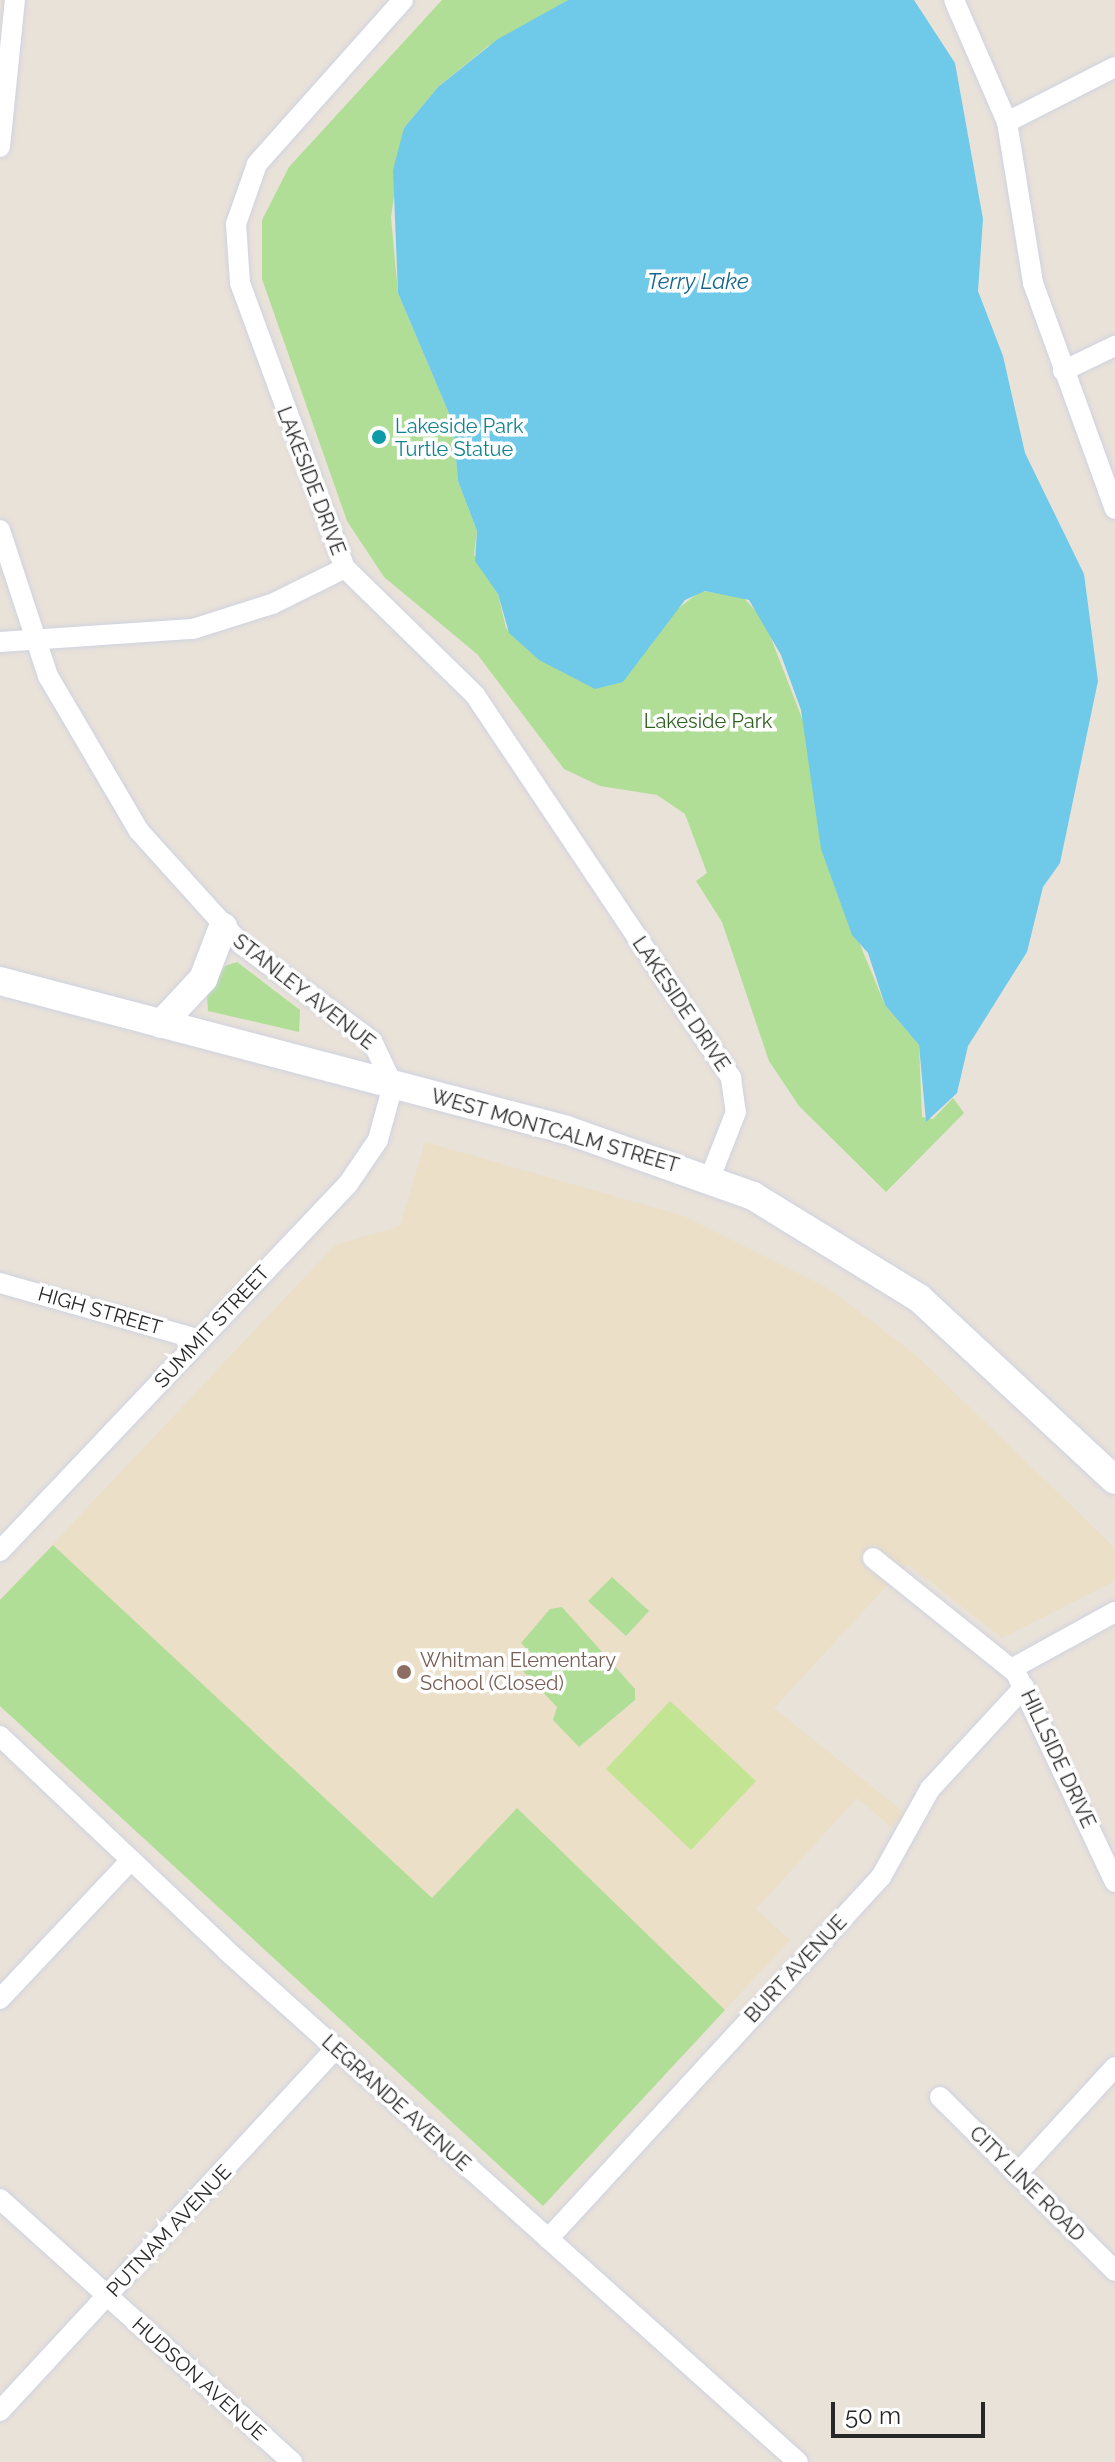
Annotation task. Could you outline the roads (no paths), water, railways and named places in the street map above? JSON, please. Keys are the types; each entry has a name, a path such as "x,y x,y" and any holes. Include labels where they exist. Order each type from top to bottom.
{"main road":[{"path":"161,1024 203,979 223,927"},
{"name":"WEST MONTCALM STREET","path":"0,981 393,1085 710,1178 812,1226 900,1283 1115,1480"}],"street":[{"path":"0,147 15,0"},
{"name":"LAKESIDE DRIVE","path":"403,0 264,153 236,224 243,294 345,568 475,695 731,1078 736,1112 710,1178"},
{"path":"954,0 1007,122 1030,269 1063,371 1115,509"},
{"path":"1007,122 1115,67"},
{"path":"1063,371 1115,346"},
{"name":"STANLEY AVENUE","path":"0,530 35,641 114,795 223,927 372,1041 393,1085"},
{"path":"0,642 147,637 207,626 345,568"},
{"name":"SUMMIT STREET","path":"0,1551 361,1168 384,1127 393,1085"},
{"name":"HIGH STREET","path":"0,1283 200,1340"},
{"name":"HILLSIDE DRIVE","path":"873,1558 1013,1668 1115,1882"},
{"path":"1013,1668 1115,1612"},
{"name":"BURT AVENUE","path":"548,2239 881,1877 930,1789 1024,1687"},
{"name":"LEGRANDE AVENUE","path":"0,1736 335,2049 798,2462"},
{"path":"0,1999 131,1860"},
{"name":"PUTNAM AVENUE","path":"0,2411 335,2049"},
{"path":"1017,2174 1115,2067"},
{"name":"CITY LINE ROAD","path":"940,2097 1115,2271"},
{"name":"HUDSON AVENUE","path":"0,2199 292,2462"}],"water":[{"name":"Terry Lake","path":"568,0 914,0 955,63 983,219 978,291 1003,356 1025,453 1084,574 1098,681 1060,863 1043,887 1027,952 968,1046 957,1093 926,1122 919,1045 885,1005 868,953 852,935 821,849 801,710 781,655 749,600 705,591 685,600 623,682 595,689 539,660 509,633 498,594 475,561 477,531 458,481 453,423 398,293 393,170 404,128 438,87 498,39"}],"place":[{"name":"Lakeside Park Turtle Statue","path":"379,437"},
{"name":"Whitman Elementary School (Closed)","path":"404,1672"}],"park label":[{"name":"Lakeside Park","path":"708,721"}]}
